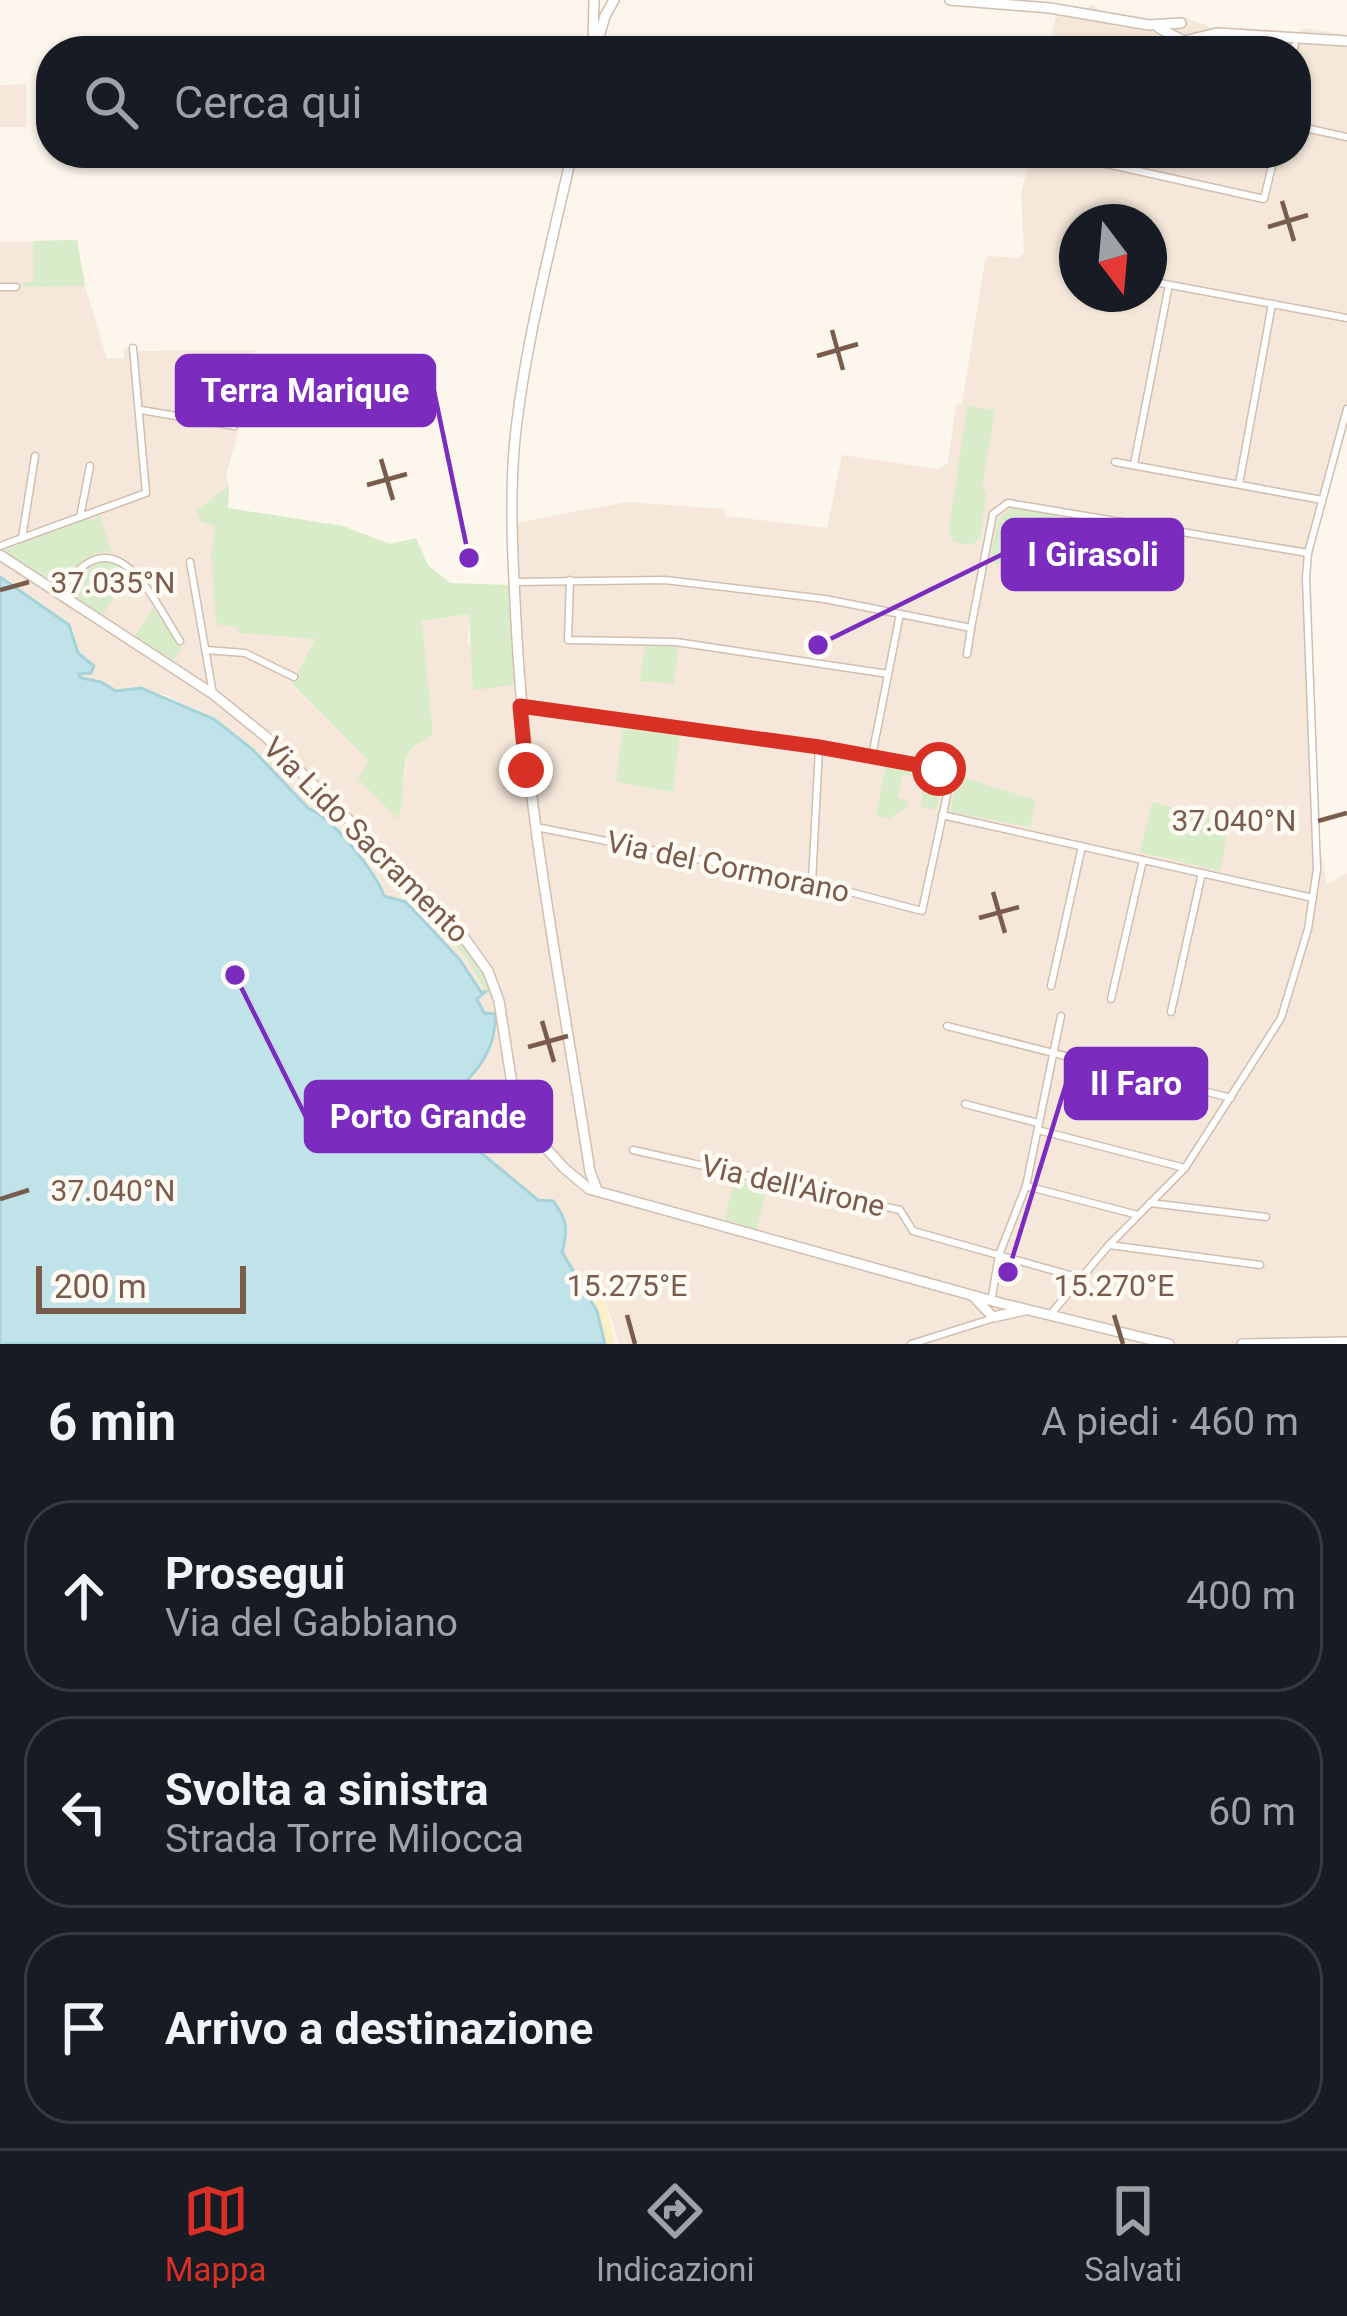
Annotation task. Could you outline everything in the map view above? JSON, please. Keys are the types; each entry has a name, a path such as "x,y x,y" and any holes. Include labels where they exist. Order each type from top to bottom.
{"street":[{"path":"594,0 594,36"},
{"path":"599,36 614,0"},
{"path":"950,0 1050,8 1148,25 1177,36"},
{"path":"1148,25 1185,24 1217,33"},
{"path":"1185,24 1192,34 1187,36"},
{"path":"1196,36 1273,36"},
{"path":"1311,38 1347,40"},
{"path":"1311,129 1347,137"},
{"path":"569,168 518,421 514,582 520,706 533,826 590,1172 600,1194"},
{"path":"1125,168 1264,199 1271,168"},
{"path":"1134,466 1169,285 1347,318"},
{"path":"0,287 16,287"},
{"path":"1239,485 1272,304"},
{"path":"0,546 147,498 133,348"},
{"path":"1050,1315 1185,1168 1281,1018 1300,960 1317,868 1308,553 1347,409"},
{"path":"141,410 234,426"},
{"path":"22,538 35,456"},
{"path":"1115,462 1322,500"},
{"path":"80,517 90,466"},
{"path":"968,654 993,514 1008,503 1308,553"},
{"name":"Via Lido Sacramento","path":"0,555 214,694 265,736 475,950 499,1001 514,1109 581,1182 600,1194 970,1294 993,1308"},
{"path":"58,595 92,562 118,559 134,568 180,641"},
{"path":"190,562 214,694"},
{"path":"570,580 568,640 676,642 888,674"},
{"path":"514,582 665,580 825,599 971,628"},
{"path":"872,756 900,614"},
{"path":"206,650 244,653 293,676"},
{"path":"520,706 819,747 939,769"},
{"path":"812,882 819,747"},
{"path":"950,781 942,815 1313,898"},
{"name":"Via del Cormorano","path":"533,826 812,882 922,911 942,815"},
{"path":"1051,986 1082,846"},
{"path":"1112,999 1142,860"},
{"path":"1171,1012 1202,873"},
{"path":"911,1344 973,1325 993,1308 999,1255 1027,1186 1061,1016"},
{"path":"947,1026 1231,1098"},
{"path":"965,1104 1185,1168"},
{"path":"581,1182 585,1140"},
{"name":"Via dell'Airone","path":"633,1150 900,1210 913,1232 1080,1278"},
{"path":"564,1168 574,1166 583,1156"},
{"path":"581,1182 590,1172"},
{"path":"1027,1186 1138,1215"},
{"path":"1150,1203 1266,1217"},
{"path":"1109,1246 1260,1264"},
{"path":"993,1308 1029,1310 1169,1344"},
{"path":"1242,1344 1347,1342"}],"shaded area":[{"path":"1092,4 1100,10 1161,21 1184,17 1210,27 1299,32 1305,28 1347,35 1347,424 1315,539 1309,579 1318,838 1327,884 1347,873 1347,1344 619,1344 605,1300 594,1290 588,1294 561,1252 568,1229 563,1214 553,1201 538,1200 474,1147 482,1128 470,1096 460,1088 496,1033 494,1014 484,1013 477,999 482,993 460,960 406,902 383,896 379,879 335,828 268,770 252,749 214,719 168,696 141,688 116,691 81,678 73,631 0,577 0,242 77,240 107,359 124,358 124,350 131,345 137,351 255,350 226,475 229,486 197,511 216,525 219,625 236,627 239,633 315,639 292,685 370,762 359,779 398,818 407,759 414,747 433,735 422,621 469,614 468,644 515,685 509,524 627,502 724,509 725,516 827,528 842,455 938,469 948,463 985,260 989,256 1019,258 1024,253 1021,194 1027,168 1311,168 1311,36 1051,36 1058,6 1083,11"},
{"path":"26,84 27,127 0,127 0,85"}],"green space":[{"path":"77,240 85,286 24,287 24,282 34,282 33,241"},
{"path":"967,406 995,410 982,489 987,491 980,538 972,545 954,542 949,531"},
{"path":"229,486 228,508 343,526 390,544 416,538 428,565 450,583 510,585 515,685 473,690 469,614 422,621 433,735 415,746 406,761 398,819 358,779 369,761 292,684 315,639 238,633 236,627 216,621 211,558 215,526 201,522 197,510"},
{"path":"1012,508 1085,521 1074,580 990,561 998,519"},
{"path":"99,513 112,552 95,553 54,586 3,551 85,518 95,520"},
{"path":"115,561 131,571 101,617 65,595 86,570"},
{"path":"153,607 182,648 171,663 133,639"},
{"path":"645,645 678,647 674,684 640,681"},
{"path":"623,725 680,733 673,792 616,782"},
{"path":"886,765 912,770 902,775 898,798 908,800 909,805 888,819 876,816"},
{"path":"924,772 944,776 936,810 921,807"},
{"path":"958,776 1036,800 1030,827 950,812"},
{"path":"1152,802 1226,821 1220,871 1140,852"},
{"path":"411,886 479,962 492,992 486,995 450,938 398,892"},
{"path":"735,1177 768,1184 756,1232 724,1223"}],"sand":[{"path":"594,1289 605,1300 615,1344 605,1344 588,1294"}],"water":[{"path":"0,577 69,625 78,653 94,666 91,673 79,674 81,678 116,691 141,688 214,719 252,749 352,846 384,896 406,902 460,960 485,992 477,999 484,1013 495,1014 486,1054 460,1087 469,1096 482,1128 474,1147 538,1200 553,1201 562,1214 562,1252 597,1311 605,1344 0,1344"}],"place":[{"name":"Terra Marique","path":"469,558"},
{"name":"I Girasoli","path":"818,645"},
{"name":"Porto Grande","path":"235,975"},
{"name":"Il Faro","path":"1008,1272"}],"route":[{"path":"526,770 520,706 819,747 939,769"}]}
